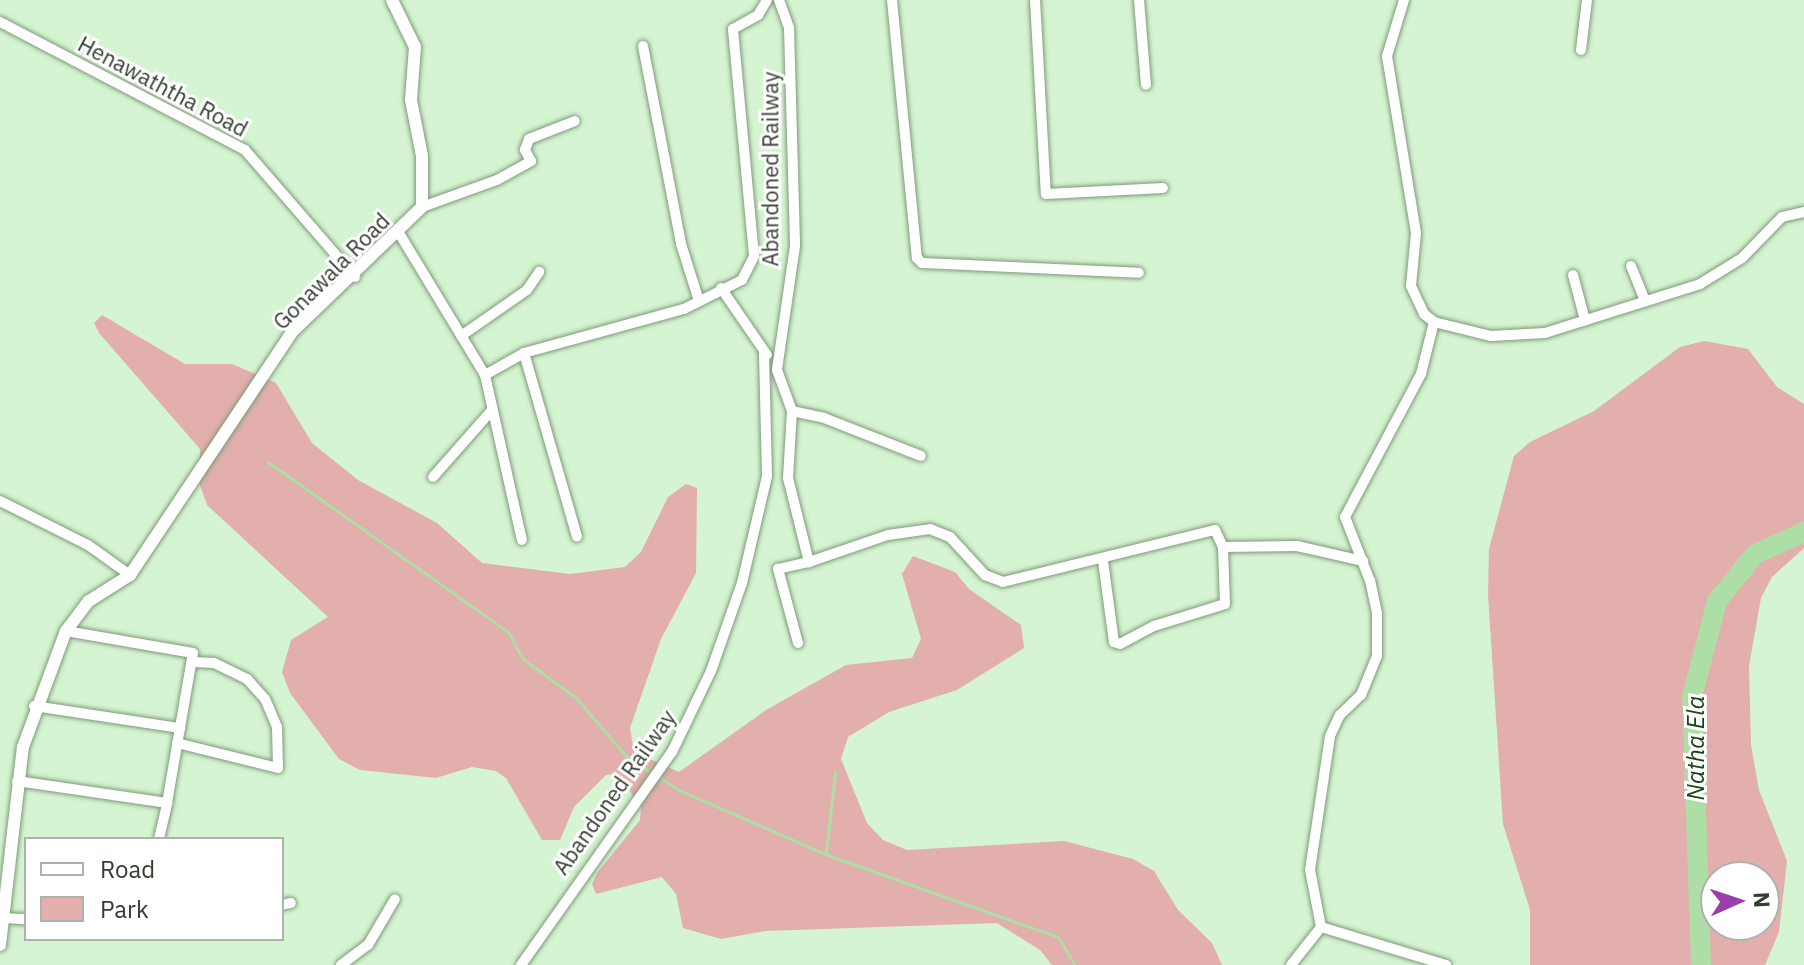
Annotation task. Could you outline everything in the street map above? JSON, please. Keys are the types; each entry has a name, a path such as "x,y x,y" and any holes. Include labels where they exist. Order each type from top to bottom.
{"street":[{"name":"Gonawala Road","path":"130,575 292,332 355,277 422,207 422,156 411,100 415,47 392,0"},
{"path":"485,375 524,353 662,316 742,280 754,256 733,29 758,15 767,0"},
{"name":"Abandoned Railway","path":"779,0 789,28 795,246 777,370 792,411 788,478 809,562"},
{"path":"892,0 917,258 922,263 1139,273"},
{"path":"1035,0 1046,194 1163,188"},
{"path":"1139,0 1146,85"},
{"path":"1404,0 1387,56 1416,233 1411,286 1424,314 1434,322 1465,332 1513,338 1585,320 1700,284 1742,258 1782,217 1804,212"},
{"path":"1581,50 1587,0"},
{"name":"Henawaththa Road","path":"0,22 245,150 355,277"},
{"path":"643,46 681,244 698,298"},
{"path":"422,207 497,180 531,161 525,150 529,139 575,121"},
{"path":"399,233 485,375 522,540"},
{"path":"1631,266 1645,301"},
{"path":"461,336 527,290 539,272"},
{"path":"1573,275 1585,320"},
{"path":"721,288 777,370"},
{"path":"1291,965 1321,927 1310,870 1330,736 1340,715 1361,695 1377,656 1377,613 1363,561 1345,517 1421,374 1434,322"},
{"name":"Abandoned Railway","path":"521,965 672,752 711,671 742,583 764,491 764,352"},
{"path":"524,353 577,537"},
{"path":"433,477 492,410"},
{"path":"792,411 921,456"},
{"path":"0,501 88,545 130,575 89,601 66,631 34,706 17,781 0,945"},
{"path":"798,643 778,569 809,562 888,535 930,529 950,537 985,575 1003,582 1103,561 1215,530 1223,547 1225,604 1154,626 1120,644 1114,642 1103,561"},
{"path":"1223,547 1297,546 1363,561"},
{"path":"66,631 193,653 194,662 159,837"},
{"path":"177,743 278,768 277,727 265,699 247,679 214,663 194,662"},
{"path":"34,706 180,728"},
{"path":"17,781 167,803"},
{"path":"341,965 368,945 395,899"},
{"path":"4,918 24,919"},
{"path":"1321,927 1446,965"}],"green space":[{"path":"102,315 185,364 232,364 276,383 312,443 358,480 437,523 482,563 570,574 625,567 641,552 668,497 686,484 697,488 696,573 661,639 630,728 634,752 679,772 766,710 846,665 912,658 921,639 902,574 913,556 955,572 969,589 1021,625 1024,648 957,690 889,712 848,737 841,759 867,823 883,840 907,850 1064,841 1133,859 1154,871 1178,910 1212,943 1222,965 1052,965 1040,950 997,923 765,931 721,939 683,928 676,894 662,877 596,894 592,884 597,873 640,820 641,807 617,773 606,775 574,807 560,840 542,840 506,778 496,771 472,767 436,778 360,770 339,759 290,693 282,672 291,640 328,617 207,505 200,485 200,449 99,333 94,323"},
{"path":"1704,341 1748,349 1777,387 1804,404 1804,548 1772,577 1761,598 1749,666 1751,745 1759,790 1787,861 1780,923 1780,861 1700,861 1700,941 1775,941 1765,965 1530,965 1530,910 1503,824 1488,595 1489,549 1514,456 1530,442 1594,411 1680,347"}],"waterway":[{"path":"268,462 508,632 523,659 576,698 628,758 679,790 825,854 1058,937 1075,965"},
{"name":"Natha Ela","path":"1701,965 1692,697 1717,601 1755,554 1804,532"},
{"path":"826,852 835,773"}]}
